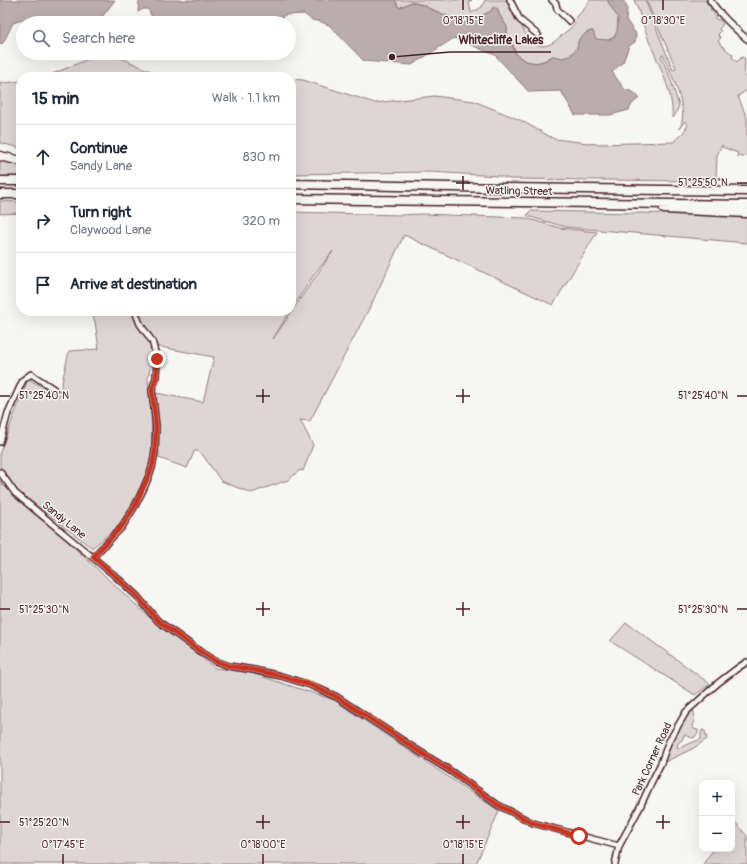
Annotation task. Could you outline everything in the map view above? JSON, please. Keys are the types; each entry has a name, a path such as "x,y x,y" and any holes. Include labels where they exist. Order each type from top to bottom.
{"highway":[{"path":"0,156 16,160"},
{"path":"0,181 16,181"},
{"name":"Watling Street","path":"296,184 747,191"},
{"path":"0,194 16,194"},
{"name":"Watling Street","path":"296,199 747,205"},
{"path":"584,203 747,213"}],"street":[{"path":"510,0 520,20 538,35"},
{"path":"552,0 556,4 557,9 569,21"},
{"path":"710,0 716,9 747,39"},
{"path":"93,557 122,526 135,506 152,468 155,451 156,426 152,390 156,378 157,359 152,341 140,324 137,316"},
{"path":"0,442 8,413 23,380 31,374 54,389"},
{"name":"Sandy Lane","path":"0,472 15,493 114,575 137,596 158,621 215,661 229,666 281,676 317,688 337,697 449,770 498,805 533,823 619,846"},
{"name":"Park Corner Road","path":"615,864 619,846 661,763 668,743 686,712 718,683 747,662"}],"shaded area":[{"path":"0,0 115,0 103,16 16,16 16,22 13,23 3,43 0,44"},
{"path":"139,0 395,0 399,8 412,2 426,6 456,21 459,20 460,23 463,24 491,11 493,7 498,9 499,14 507,27 507,38 512,43 514,51 519,57 526,61 536,63 553,56 562,58 570,56 577,48 579,39 591,31 593,31 596,39 608,40 614,37 617,31 618,18 608,0 623,0 627,7 626,20 636,34 635,42 629,46 623,62 612,72 625,90 633,92 639,98 632,104 629,110 610,115 575,115 561,91 529,92 495,55 454,38 412,65 364,61 329,25 312,20 304,14 283,16 152,16 148,9 143,9 138,12"},
{"path":"395,0 472,0 469,1 471,13 482,7 485,0 506,0 516,21 523,27 529,38 534,43 543,46 555,41 572,26 575,23 573,21 590,0 607,0 634,35 584,69 593,45 593,31 586,33 578,41 577,48 570,56 562,58 553,56 536,63 526,61 519,57 516,53 512,43 507,38 507,27 499,14 498,9 468,22 460,23 459,20 456,21 426,6 411,2 399,8"},
{"path":"634,0 645,0 673,70 676,68 646,0 705,0 709,6 713,7 710,9 716,16 715,18 717,20 719,19 723,24 719,29 721,31 718,35 721,38 718,41 733,55 732,57 737,62 742,57 745,59 744,76 747,77 747,90 738,96 747,118 747,155 744,157 737,156 738,153 722,147 722,145 717,155 716,177 699,178 698,181 510,179 499,176 429,172 296,174 296,79 303,80 375,103 434,96 474,101 520,120 554,139 596,144 674,142 683,133 688,125 685,121 678,130 682,122 682,106 677,88 663,55 661,56 670,77 679,106 674,117 672,117 671,98 668,88"},
{"path":"86,60 126,60 153,72 57,72"},
{"path":"0,82 16,82 16,147 0,143"},
{"path":"0,161 16,165 16,177 0,177"},
{"path":"0,201 16,202 16,213 0,214"},
{"path":"530,211 747,215 747,243 566,227 527,216"},
{"path":"296,212 400,215 422,214 525,218 560,228 597,232 553,305 404,235 372,303 310,421 300,420 313,445 303,471 300,470 288,480 251,493 221,481 202,454 195,450 187,468 159,458 156,393 203,402 214,357 155,346 148,378 152,441 150,466 133,502 118,526 92,548 18,491 0,466 0,452 28,379 59,396 69,351 99,349 93,316 287,316 273,339 289,316 296,316 296,305 333,251 315,273 296,302"},
{"path":"0,480 3,485 33,513 63,537 149,617 215,668 251,673 334,700 499,811 476,864 0,864"},
{"path":"626,623 710,684 695,695 610,641"},
{"path":"692,709 695,718 692,726 694,729 698,730 698,733 693,738 684,735 677,747 679,748 701,739 702,730 705,731 707,739 692,749 665,762 663,761 675,734 683,720"},
{"path":"735,822 747,836 747,864 703,864 712,852 735,852"}],"place":[{"name":"Whitecliffe Lakes","path":"392,57"}],"route":[{"path":"157,359 156,378 152,390 156,426 155,451 152,468 135,506 122,526 93,557 137,596 158,621 215,661 229,666 281,676 310,685 337,697 449,770 498,805 533,823 579,836"}]}
